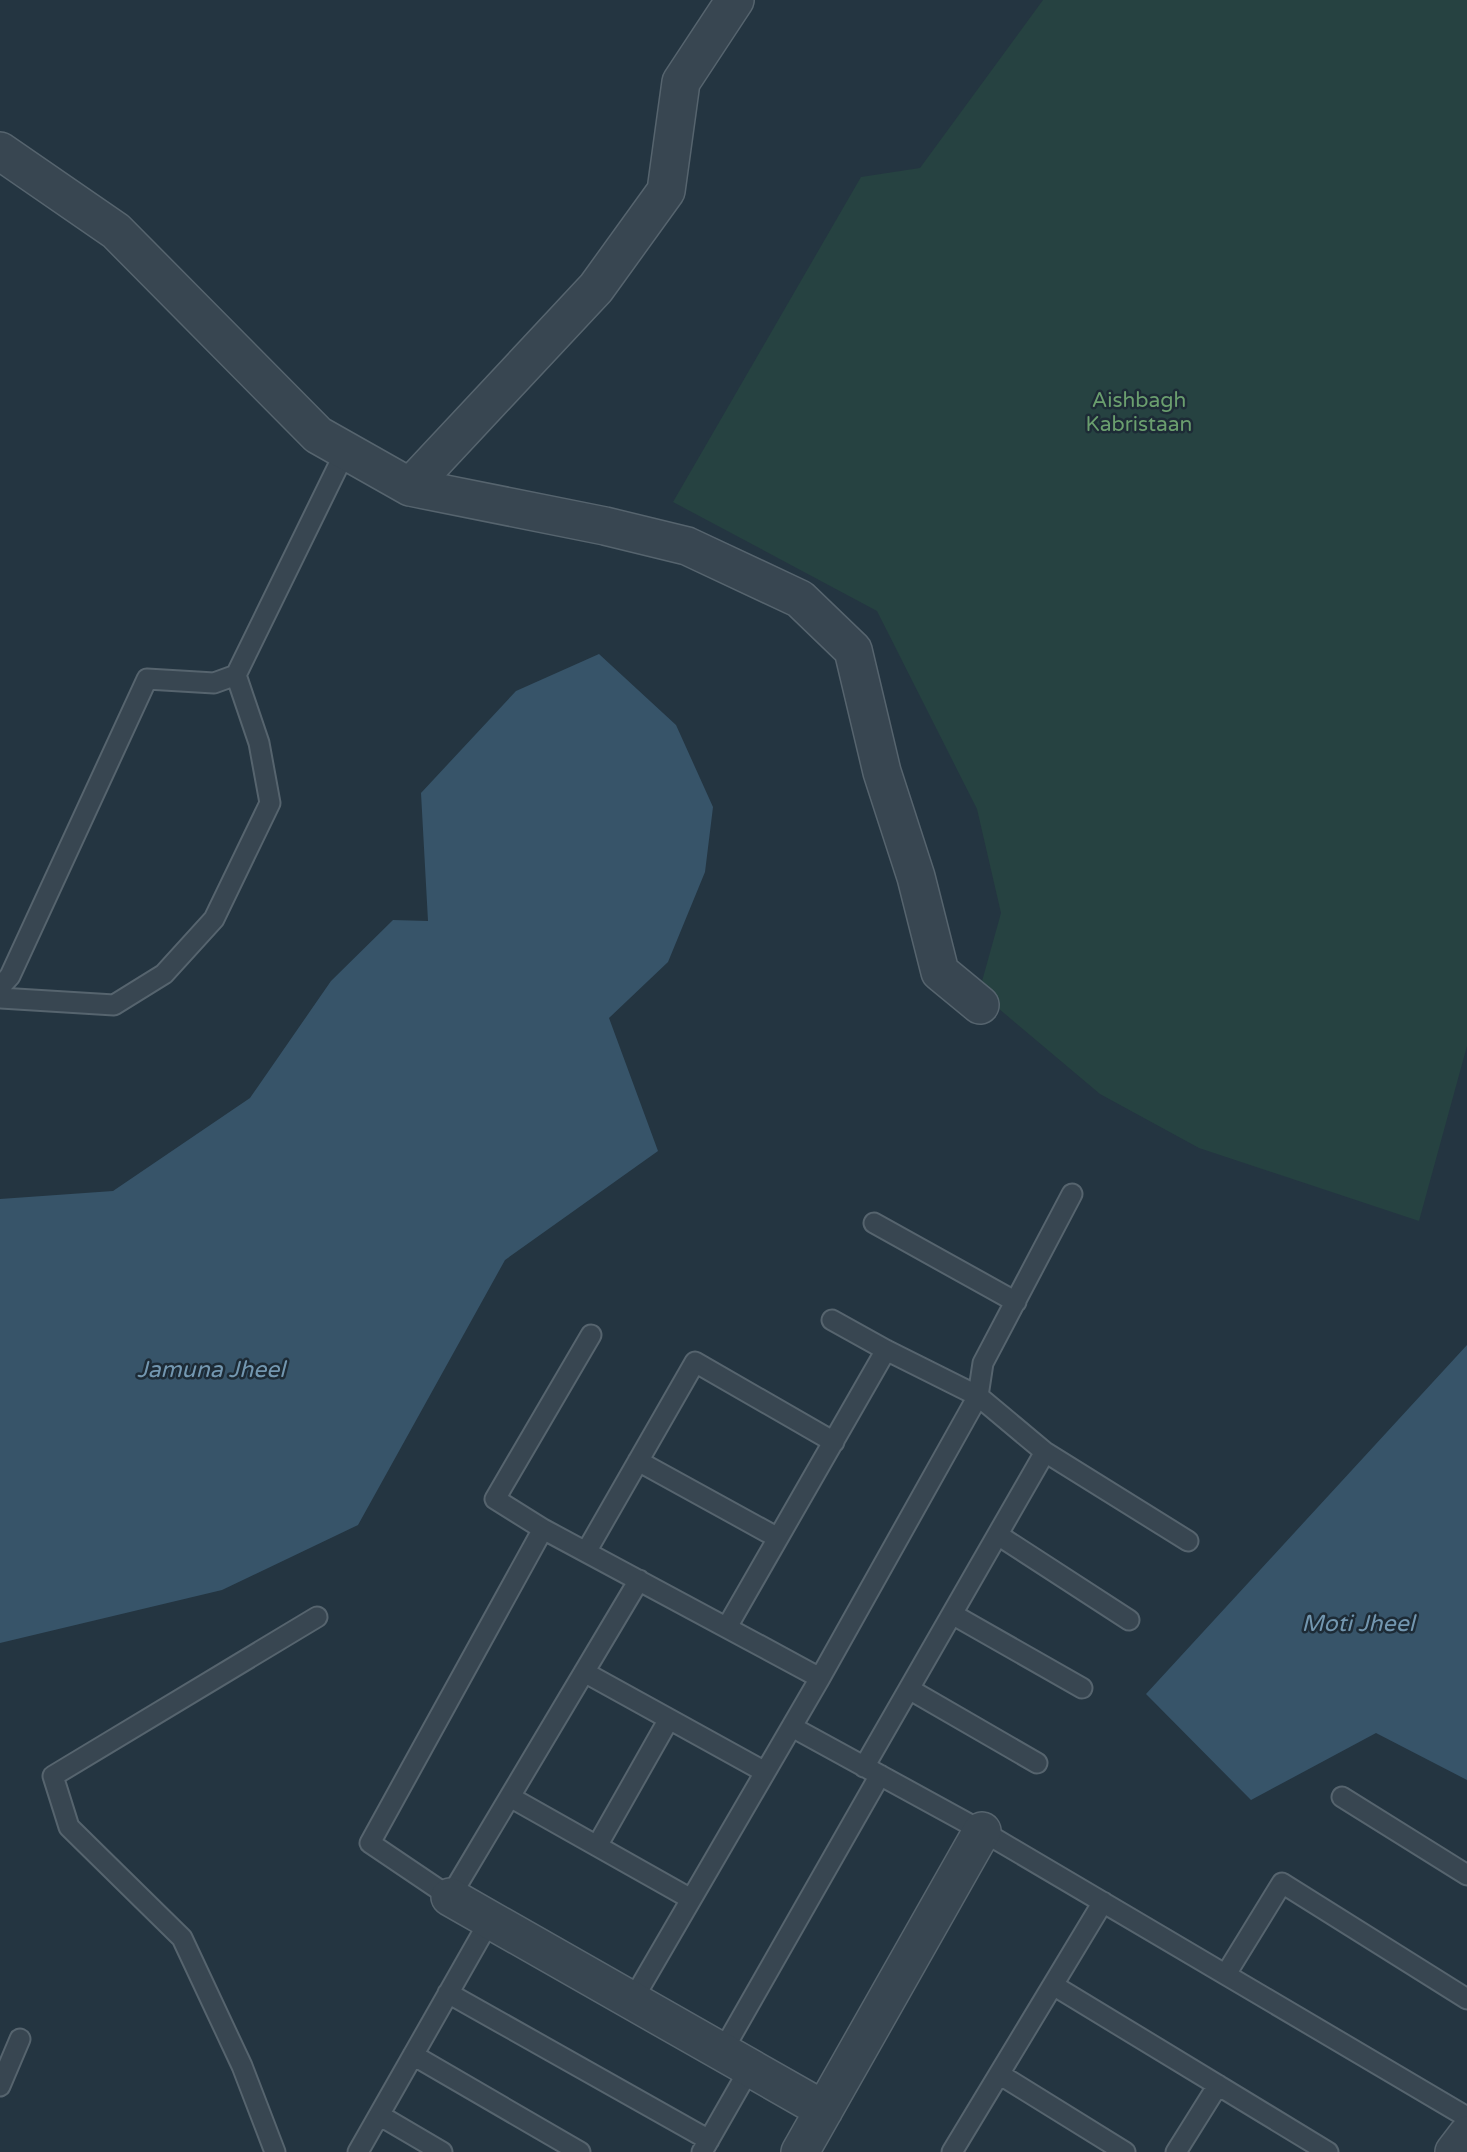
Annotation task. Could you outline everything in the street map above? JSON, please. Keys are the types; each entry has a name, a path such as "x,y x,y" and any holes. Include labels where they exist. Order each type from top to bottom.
{"street":[{"path":"410,487 596,288 666,191 681,82 735,0"},
{"path":"0,151 116,231 318,435 410,487 605,526 687,546 800,600 853,650 882,772 916,877 940,972 980,1005"},
{"path":"800,2152 982,1831"},
{"path":"450,1898 824,2110"},
{"path":"1454,2152 1467,2135"}],"lane":[{"path":"0,998 114,1005 164,974 214,919 270,803 259,743 236,675 346,450"},
{"path":"0,987 10,976 147,679 214,682 236,675"},
{"path":"632,2001 792,1727 978,1396 983,1363 1072,1194"},
{"path":"874,1223 1016,1302"},
{"path":"832,1320 978,1396 1045,1452 1188,1541"},
{"path":"591,1335 495,1499 543,1529 820,1678"},
{"path":"727,1628 886,1350"},
{"path":"586,1552 695,1362 834,1442"},
{"path":"448,1993 706,2146 736,2060 909,1689 1045,1452"},
{"path":"638,1461 778,1538"},
{"path":"543,1529 370,1843 450,1898 639,1580"},
{"path":"998,1535 1129,1620"},
{"path":"952,1614 1082,1688"},
{"path":"275,2152 242,2066 182,1938 69,1827 53,1776 317,1617"},
{"path":"584,1672 765,1772"},
{"path":"909,1689 1037,1763"},
{"path":"597,1846 669,1719"},
{"path":"792,1727 982,1831 1467,2116"},
{"path":"510,1797 691,1899"},
{"path":"1342,1797 1467,1875"},
{"path":"1226,1974 1282,1883 1467,1999"},
{"path":"952,2152 1103,1902"},
{"path":"358,2152 490,1920"},
{"path":"1054,1985 1218,2085 1304,2146 1328,2152"},
{"path":"0,2085 20,2039"},
{"path":"413,2055 580,2152"},
{"path":"999,2074 1125,2152"},
{"path":"1176,2152 1218,2085"},
{"path":"379,2115 442,2152"}],"green space":[{"name":"Aishbagh Kabristaan","path":"1043,0 1467,0 1467,1046 1419,1221 1199,1148 1100,1094 979,992 1001,913 977,809 877,611 673,502 861,177 920,168"}],"water":[{"name":"Jamuna Jheel","path":"599,654 676,725 713,807 705,872 668,962 609,1018 658,1151 505,1260 358,1525 222,1590 0,1643 0,1199 113,1191 250,1098 331,981 393,920 428,921 421,793 516,691"},
{"name":"Moti Jheel","path":"1467,1345 1467,1780 1376,1733 1251,1800 1146,1694"}]}
